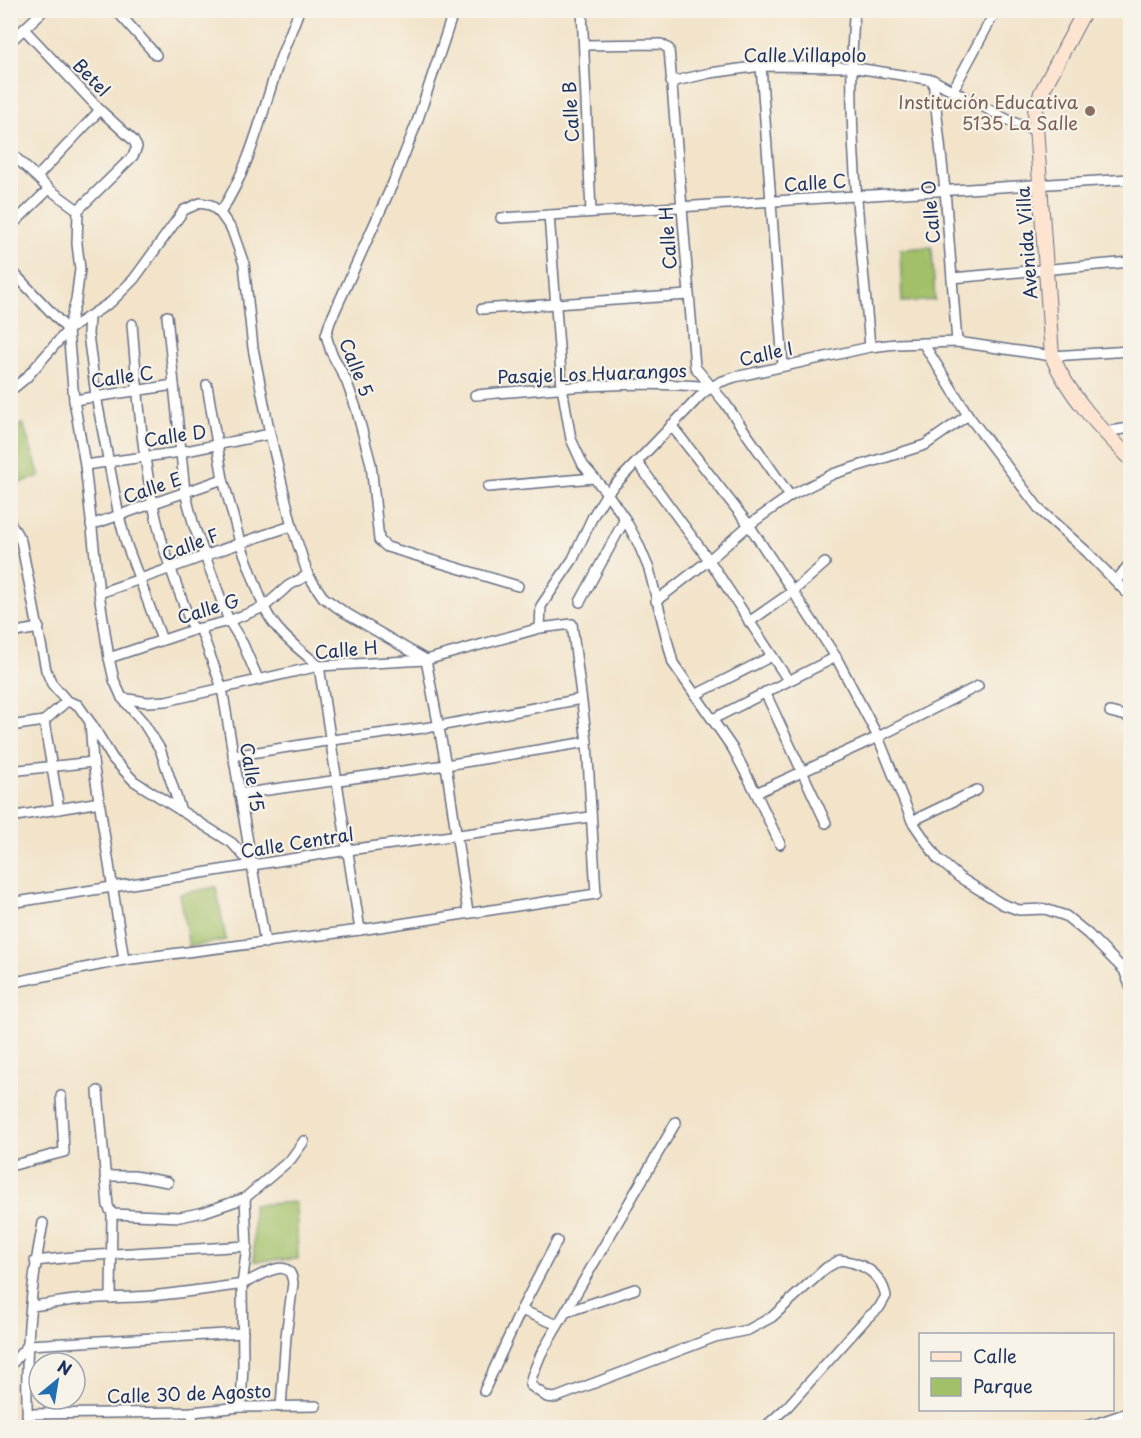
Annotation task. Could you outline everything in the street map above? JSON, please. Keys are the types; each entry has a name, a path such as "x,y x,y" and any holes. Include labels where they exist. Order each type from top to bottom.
{"street":[{"path":"10,42 44,10"},
{"path":"116,10 156,56"},
{"path":"220,213 230,198 256,134 279,62 300,10"},
{"name":"Calle 5","path":"454,10 417,122 393,183 326,335 331,352 346,380 356,408 370,464 379,540 387,547 518,586"},
{"name":"Calle B","path":"582,10 591,212"},
{"path":"857,10 854,17 850,67 857,196 870,348"},
{"name":"Avenida Villa","path":"1085,10 1041,93 1035,112 1052,356 1059,372 1079,402 1104,432 1131,458"},
{"path":"953,90 992,12"},
{"name":"Betel","path":"24,29 100,110 133,140 137,147 133,156 78,210"},
{"name":"Calle H","path":"584,45 661,44 669,49 695,367 725,403 790,496"},
{"path":"761,66 783,365"},
{"name":"Calle Villapolo","path":"671,82 711,73 761,66 850,67 933,80 1010,121 1036,131"},
{"name":"Calle O","path":"933,80 945,190 957,342"},
{"path":"37,177 100,110"},
{"path":"10,152 49,189 78,210 77,244 80,269 76,300 68,330 74,400 85,465 99,593 109,658 114,680 122,698 143,722 160,749 181,811"},
{"name":"Calle C","path":"501,218 1131,179"},
{"path":"10,227 49,189"},
{"path":"10,391 26,378 68,330 111,302 134,279 184,210 200,203 211,205 220,213 232,230 244,264 253,348 270,434 292,526 309,575 323,597 344,612 426,660 446,765 468,914"},
{"path":"549,215 562,387 572,439 583,465 625,519 649,570 673,663 733,748 780,844"},
{"path":"952,278 1131,262"},
{"path":"10,268 68,330"},
{"path":"482,309 688,295"},
{"path":"167,316 185,492 205,556 230,621 258,679"},
{"path":"89,317 87,334 96,396 119,516 126,543 162,640"},
{"name":"Calle 15","path":"132,324 137,390 153,504 172,569 222,688 265,943"},
{"name":"Calle I","path":"540,628 541,606 573,559 593,516 607,493 671,425 711,387 735,377 783,365 870,348 923,343 957,342 1052,356 1131,351"},
{"path":"923,343 968,415 1040,510 1117,580 1131,596"},
{"name":"Calle C","path":"74,400 174,385"},
{"path":"207,385 223,479 240,542 264,607 268,617 281,634 319,666 360,930"},
{"name":"Pasaje Los Huarangos","path":"475,395 562,387 687,385 711,387"},
{"path":"657,601 749,525 790,496 833,474 926,445 968,415"},
{"path":"671,425 749,525 836,657 879,737 912,821 938,859 959,877 1002,904 1019,910 1045,909 1066,916 1088,934 1124,970 1131,986"},
{"path":"1104,432 1131,428"},
{"name":"Calle D","path":"85,465 181,452 270,434"},
{"path":"637,462 709,560 788,680"},
{"path":"488,488 594,478"},
{"name":"Calle E","path":"91,525 223,479"},
{"path":"580,602 625,519"},
{"path":"10,522 39,628 46,670 52,684 68,700 78,705 113,759 134,781 232,843 252,866"},
{"name":"Calle F","path":"99,593 172,569 240,542 292,526"},
{"path":"749,622 792,592 825,563"},
{"path":"1117,580 1131,563"},
{"name":"Calle G","path":"109,658 197,629 230,621 264,607 288,586 309,575"},
{"name":"Calle H","path":"122,698 147,702 166,701 319,666 426,660 540,628 572,624 581,699"},
{"path":"10,633 39,628"},
{"path":"695,695 772,656"},
{"path":"713,719 836,657"},
{"path":"756,793 879,737 978,686"},
{"path":"765,692 826,823"},
{"path":"10,983 124,960 360,930 596,894 587,742 581,699 439,726 233,756"},
{"path":"10,726 44,721 68,700"},
{"path":"1110,712 1131,717"},
{"path":"44,721 59,809"},
{"path":"90,722 93,762 124,960"},
{"path":"239,794 446,765 587,742"},
{"path":"10,771 93,762"},
{"path":"912,821 977,790"},
{"path":"10,817 100,802"},
{"name":"Calle Central","path":"10,903 348,850 590,817"},
{"path":"98,1091 108,1206 112,1214 111,1298"},
{"path":"10,1166 64,1152 62,1096"},
{"path":"676,1122 558,1325 538,1361 530,1384 547,1397 555,1398 715,1337 748,1330 772,1317 826,1268 840,1260 864,1266 883,1285 886,1296 879,1308 859,1326 789,1406 764,1428"},
{"path":"112,1214 180,1217 204,1212 245,1198 291,1159 304,1141"},
{"path":"105,1176 134,1176 168,1182"},
{"path":"241,1407 242,1285 247,1246 245,1198"},
{"path":"28,1428 28,1346 35,1262 43,1222"},
{"path":"484,1390 521,1310 557,1241"},
{"path":"35,1262 112,1254 247,1246"},
{"path":"32,1306 242,1285 264,1272 279,1268 287,1270 292,1275 293,1283 286,1336 281,1407"},
{"path":"566,1312 635,1288"},
{"path":"521,1310 558,1325"},
{"path":"10,1366 28,1346 243,1333"},
{"name":"Calle 30 de Agosto","path":"27,1414 192,1412 241,1407 316,1406"},
{"path":"192,1412 193,1428"},
{"path":"1076,1428 1131,1412"}],"green space":[{"path":"932,247 935,300 902,302 900,249"},
{"path":"23,424 40,476 11,486 11,428"},
{"path":"216,887 226,940 189,947 180,894"},
{"path":"296,1202 298,1259 254,1261 253,1205"}],"place":[{"name":"Institución Educativa 5135 La Salle","path":"1090,111"}]}
